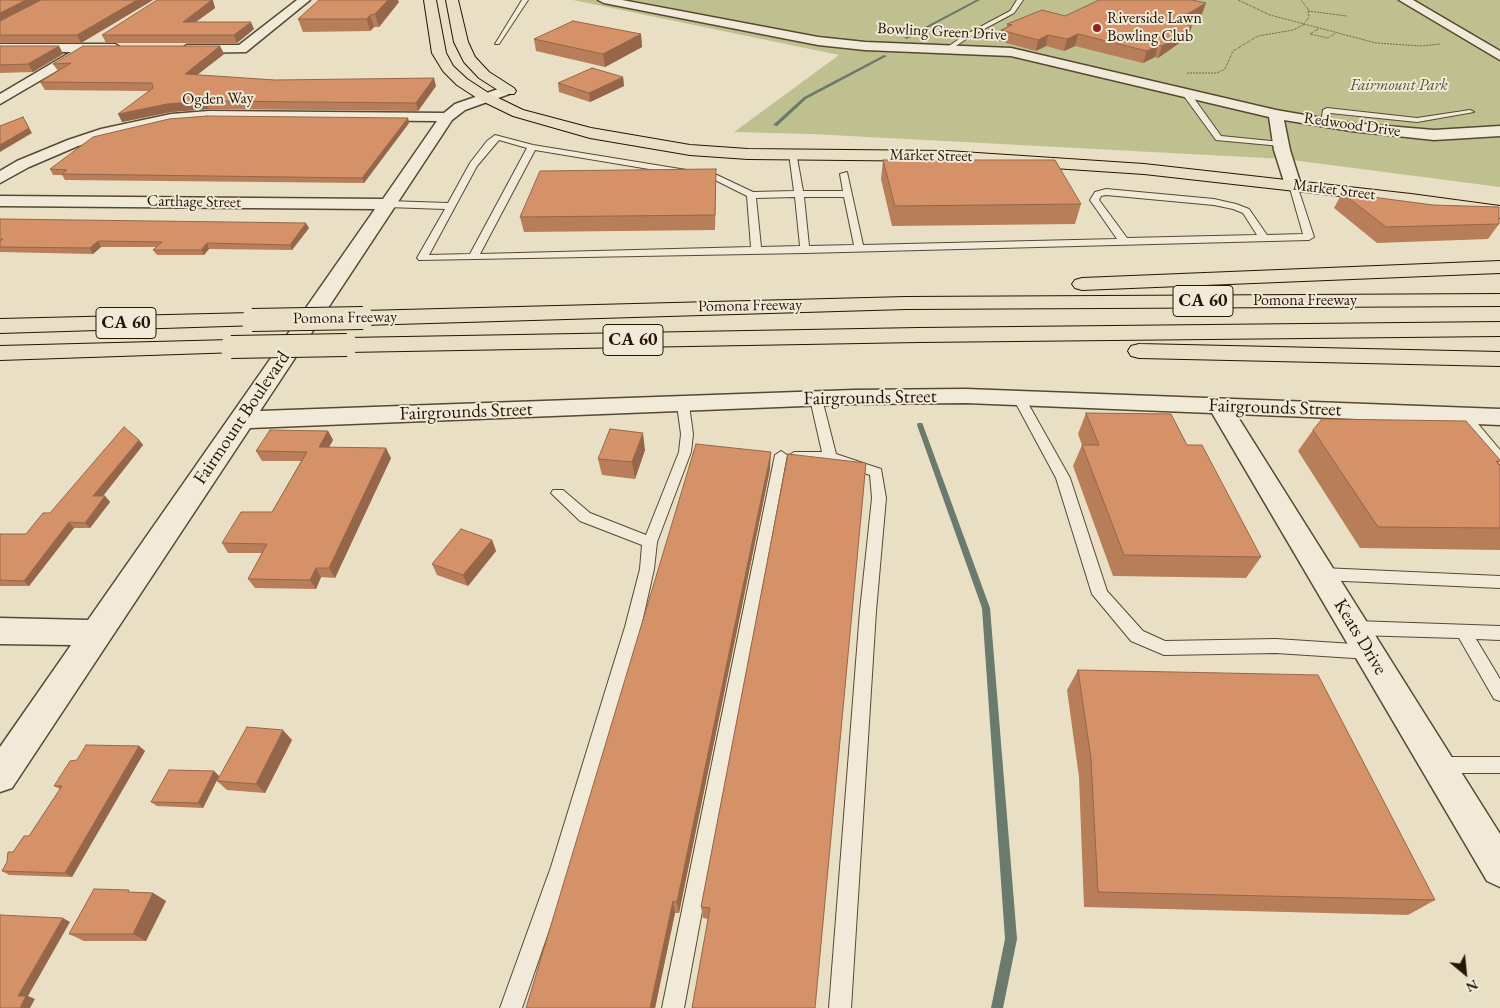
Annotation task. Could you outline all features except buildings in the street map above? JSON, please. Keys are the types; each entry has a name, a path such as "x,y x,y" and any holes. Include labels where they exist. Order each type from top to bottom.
{"main road":[{"name":"Market Street","path":"430,0 437,48 444,62 462,82 496,94 528,99 570,114 614,125 713,139 1043,149 1146,156 1500,212"},
{"name":"Market Street","path":"452,0 465,53 484,75 496,94 518,113 590,133 633,142 729,152 947,156 1042,160 1290,178 1500,198"},
{"path":"906,303 958,289 1500,267"},
{"name":"Pomona Freeway","path":"0,326 906,303 1500,300"},
{"name":"Pomona Freeway","path":"0,352 919,335 1500,329"},
{"path":"919,335 986,347 1500,359"}],"street":[{"path":"173,49 242,49 304,0"},
{"name":"Bowling Green Drive","path":"604,0 810,39 883,47 1011,52 1276,114"},
{"path":"1405,0 1500,56"},
{"path":"0,100 109,34"},
{"path":"0,48 124,48"},
{"name":"Fairmount Boulevard","path":"0,776 447,117 460,107 496,94"},
{"name":"Redwood Drive","path":"1290,178 1276,114 1324,122 1434,135 1500,131"},
{"name":"Ogden Way","path":"0,178 38,157 73,143 106,132 171,118 209,115 447,117"},
{"name":"Carthage Street","path":"0,200 388,204"},
{"name":"Fairgrounds Street","path":"241,420 682,405 854,397 966,396 1500,416"},
{"name":"Keats Drive","path":"1220,406 1500,868"},
{"path":"0,631 97,632"}],"lane":[{"path":"497,43 525,0"},
{"path":"948,49 967,36 1012,12 1020,0"},
{"path":"1185,92 1220,138 1282,144"},
{"path":"1324,122 1327,110 1417,120 1470,112"},
{"path":"848,194 751,195 717,178 532,147 498,137 490,142 473,165 422,258 1310,237 1290,178"},
{"path":"473,257 532,147"},
{"path":"793,154 805,250"},
{"path":"844,174 859,248"},
{"path":"1123,240 1094,200 1098,194 1106,192 1214,202 1236,207 1246,211 1264,238"},
{"path":"751,195 756,251"},
{"path":"388,204 450,206"},
{"path":"1019,398 1063,478 1100,594 1136,636 1164,648 1276,646 1464,632 1500,634"},
{"path":"816,399 830,457"},
{"path":"511,1008 561,867 633,627 647,570 650,542 685,452 687,434 682,405"},
{"path":"1464,415 1500,459"},
{"path":"685,452 702,453"},
{"path":"763,455 830,457 876,472 880,498 868,611 840,1008"},
{"path":"673,1008 781,455"},
{"path":"558,493 585,517 650,542"},
{"path":"1322,574 1500,582"},
{"path":"1464,632 1500,694"},
{"path":"1437,765 1500,765"}],"path":[{"path":"1238,0 1270,15 1336,33 1399,46 1440,44"},
{"path":"1186,73 1216,73 1225,69 1233,51 1258,36 1293,30 1303,25 1309,16 1301,0"},
{"path":"1308,12 1347,16"},
{"path":"1319,29 1310,34 1328,38 1336,33"}],"green space":[{"name":"Fairmount Park","path":"573,0 1500,0 1500,187 1284,159 812,134 734,132 839,55"}],"waterway":[{"path":"906,38 978,0"},
{"path":"775,125 805,98 885,56"},
{"path":"920,425 986,608 1011,939 997,1008"}],"place":[{"name":"Riverside Lawn Bowling Club","path":"1097,28"}]}
